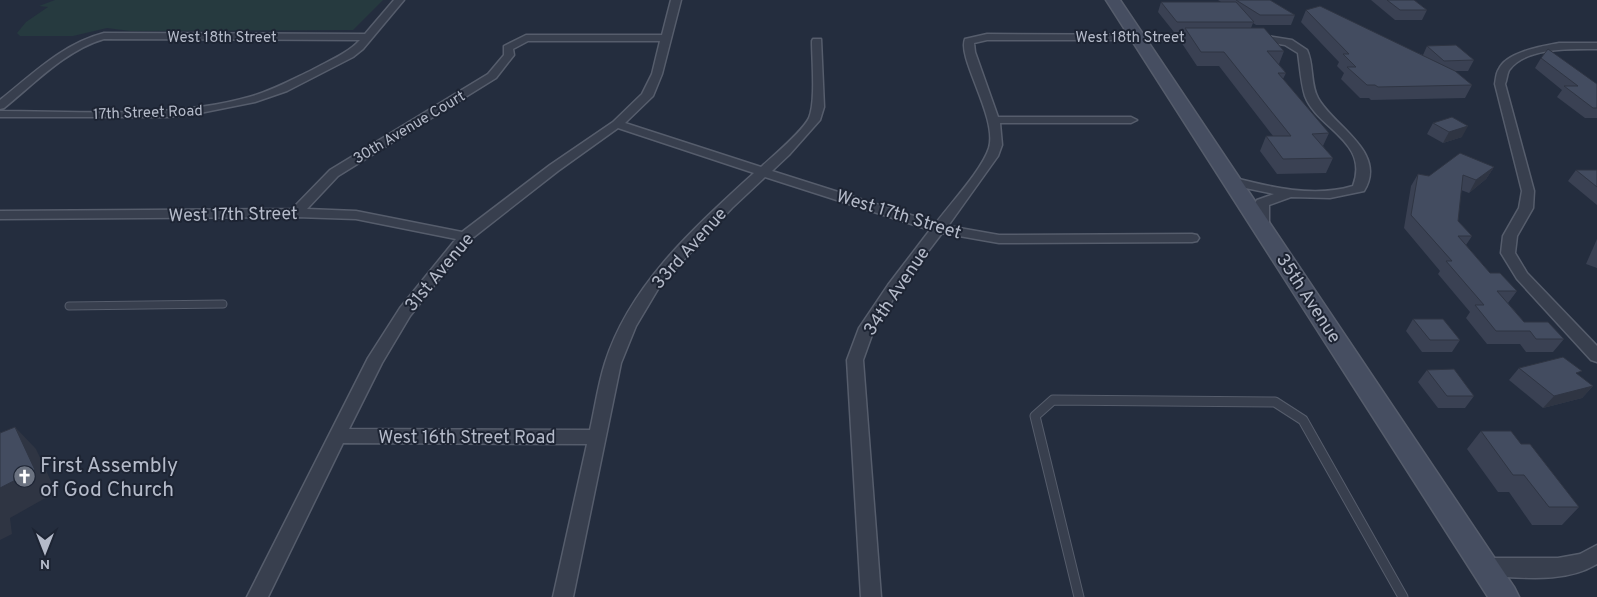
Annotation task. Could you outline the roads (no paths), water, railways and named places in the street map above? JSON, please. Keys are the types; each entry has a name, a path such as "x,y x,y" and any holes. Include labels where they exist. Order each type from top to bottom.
{"main road":[{"name":"35th Avenue","path":"1113,0 1504,597"}],"street":[{"name":"17th Street Road","path":"0,114 167,114 231,106 275,92 323,70 349,55 399,0"},
{"name":"31st Avenue","path":"257,597 374,362 405,312 465,237 547,173 617,124 647,96 657,74 676,0"},
{"name":"West 18th Street","path":"0,106 79,44 110,36 126,38 367,37"},
{"name":"West 18th Street","path":"972,39 987,37 1212,37"},
{"path":"1232,181 1259,189 1288,194 1347,194 1359,188 1364,175 1363,162 1357,151 1311,96 1303,52 1288,42 1260,37 1241,37"},
{"name":"30th Avenue Court","path":"296,213 334,173 492,76 509,55 508,48 517,42 526,38 666,38"},
{"name":"34th Avenue","path":"871,597 855,360 865,332 893,288 939,229 992,155 996,145 992,120 970,52 969,45 972,39"},
{"name":"33rd Avenue","path":"563,597 613,363 628,326 655,281 678,255 785,152 814,120 818,107 817,42"},
{"path":"1597,46 1559,46 1535,50 1516,59 1504,68 1500,84 1528,191 1526,208 1510,236 1508,253 1522,276 1597,356"},
{"path":"992,120 1131,120"},
{"name":"West 17th Street","path":"617,124 939,229 974,236 999,239 1192,238"},
{"path":"1262,225 1262,203 1288,194"},
{"name":"West 17th Street","path":"0,215 296,213 356,215 465,237"},
{"name":"West 16th Street Road","path":"337,436 596,437"},
{"path":"1485,567 1559,567 1585,562 1597,554"}],"lane":[{"path":"69,306 223,304"},
{"path":"1079,597 1035,416 1053,400 1275,402 1303,420 1403,597"}],"place":[{"name":"First Assembly of God Church","path":"24,477"}]}
